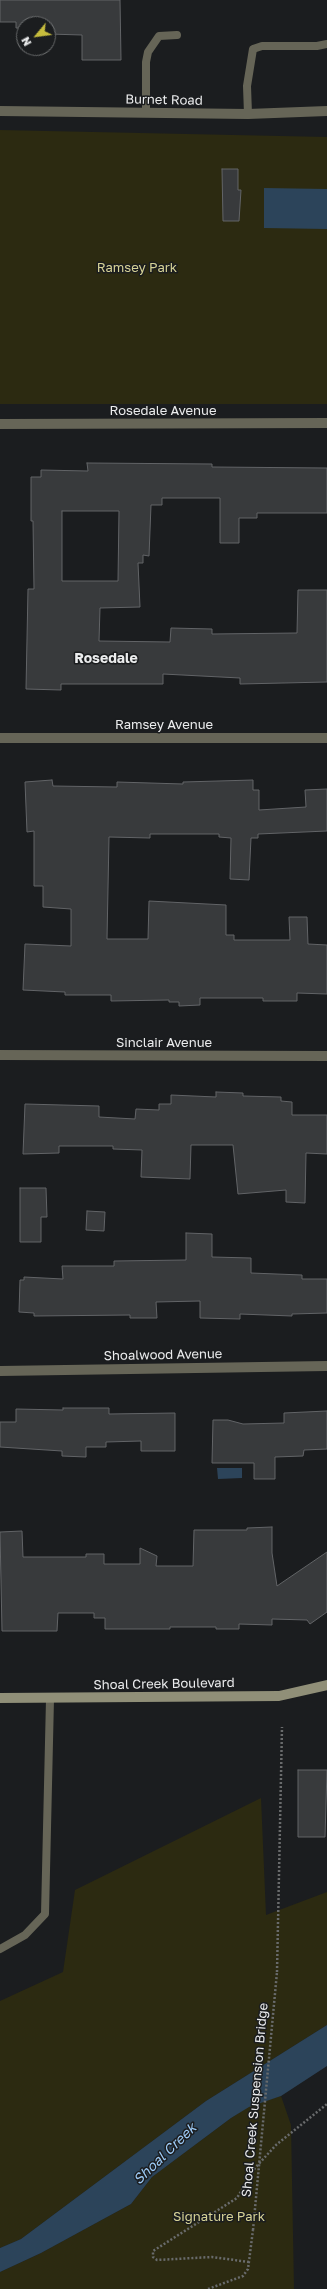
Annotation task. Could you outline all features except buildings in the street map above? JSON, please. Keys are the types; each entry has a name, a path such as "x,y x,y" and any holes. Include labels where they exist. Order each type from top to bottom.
{"street":[{"name":"Burnet Road","path":"0,111 248,114 327,112"},
{"name":"Rosedale Avenue","path":"0,424 327,423"},
{"name":"Ramsey Avenue","path":"0,738 327,738"},
{"name":"Sinclair Avenue","path":"0,1055 327,1056"},
{"name":"Shoalwood Avenue","path":"0,1371 327,1366"},
{"name":"Shoal Creek Boulevard","path":"0,1698 50,1699 279,1696 327,1686"}],"lane":[{"path":"146,112 146,62 148,52 159,36 177,35"},
{"path":"248,114 247,86 253,49 262,46 317,46 327,44"},
{"path":"0,1949 25,1935 45,1914 50,1699"}],"path":[{"name":"Shoal Creek Suspension Bridge","path":"249,2262 254,2230 277,1972 282,1727"},
{"path":"208,2289 243,2276 248,2269 249,2262 212,2257 157,2260 153,2257 152,2251 237,2198 255,2168 276,2145 327,2104"}],"green space":[{"name":"Ramsey Park","path":"0,130 327,137 327,404 0,404"},
{"path":"261,1798 266,1915 327,1892 327,2025 206,2101 21,2239 0,2248 0,2001 63,1972 75,1890"},
{"name":"Signature Park","path":"281,2096 291,2125 294,2289 0,2289 0,2272 41,2253 131,2204 152,2177 231,2118 249,2106"}],"water":[{"path":"264,188 327,189 327,229 264,228"},
{"path":"217,1468 242,1468 242,1478 218,1479"},
{"name":"Shoal Creek","path":"327,2025 327,2066 281,2096 249,2107 231,2118 152,2177 131,2204 41,2253 0,2272 0,2248 21,2239 206,2101"}],"district":[{"name":"Rosedale","path":"106,659"}]}
